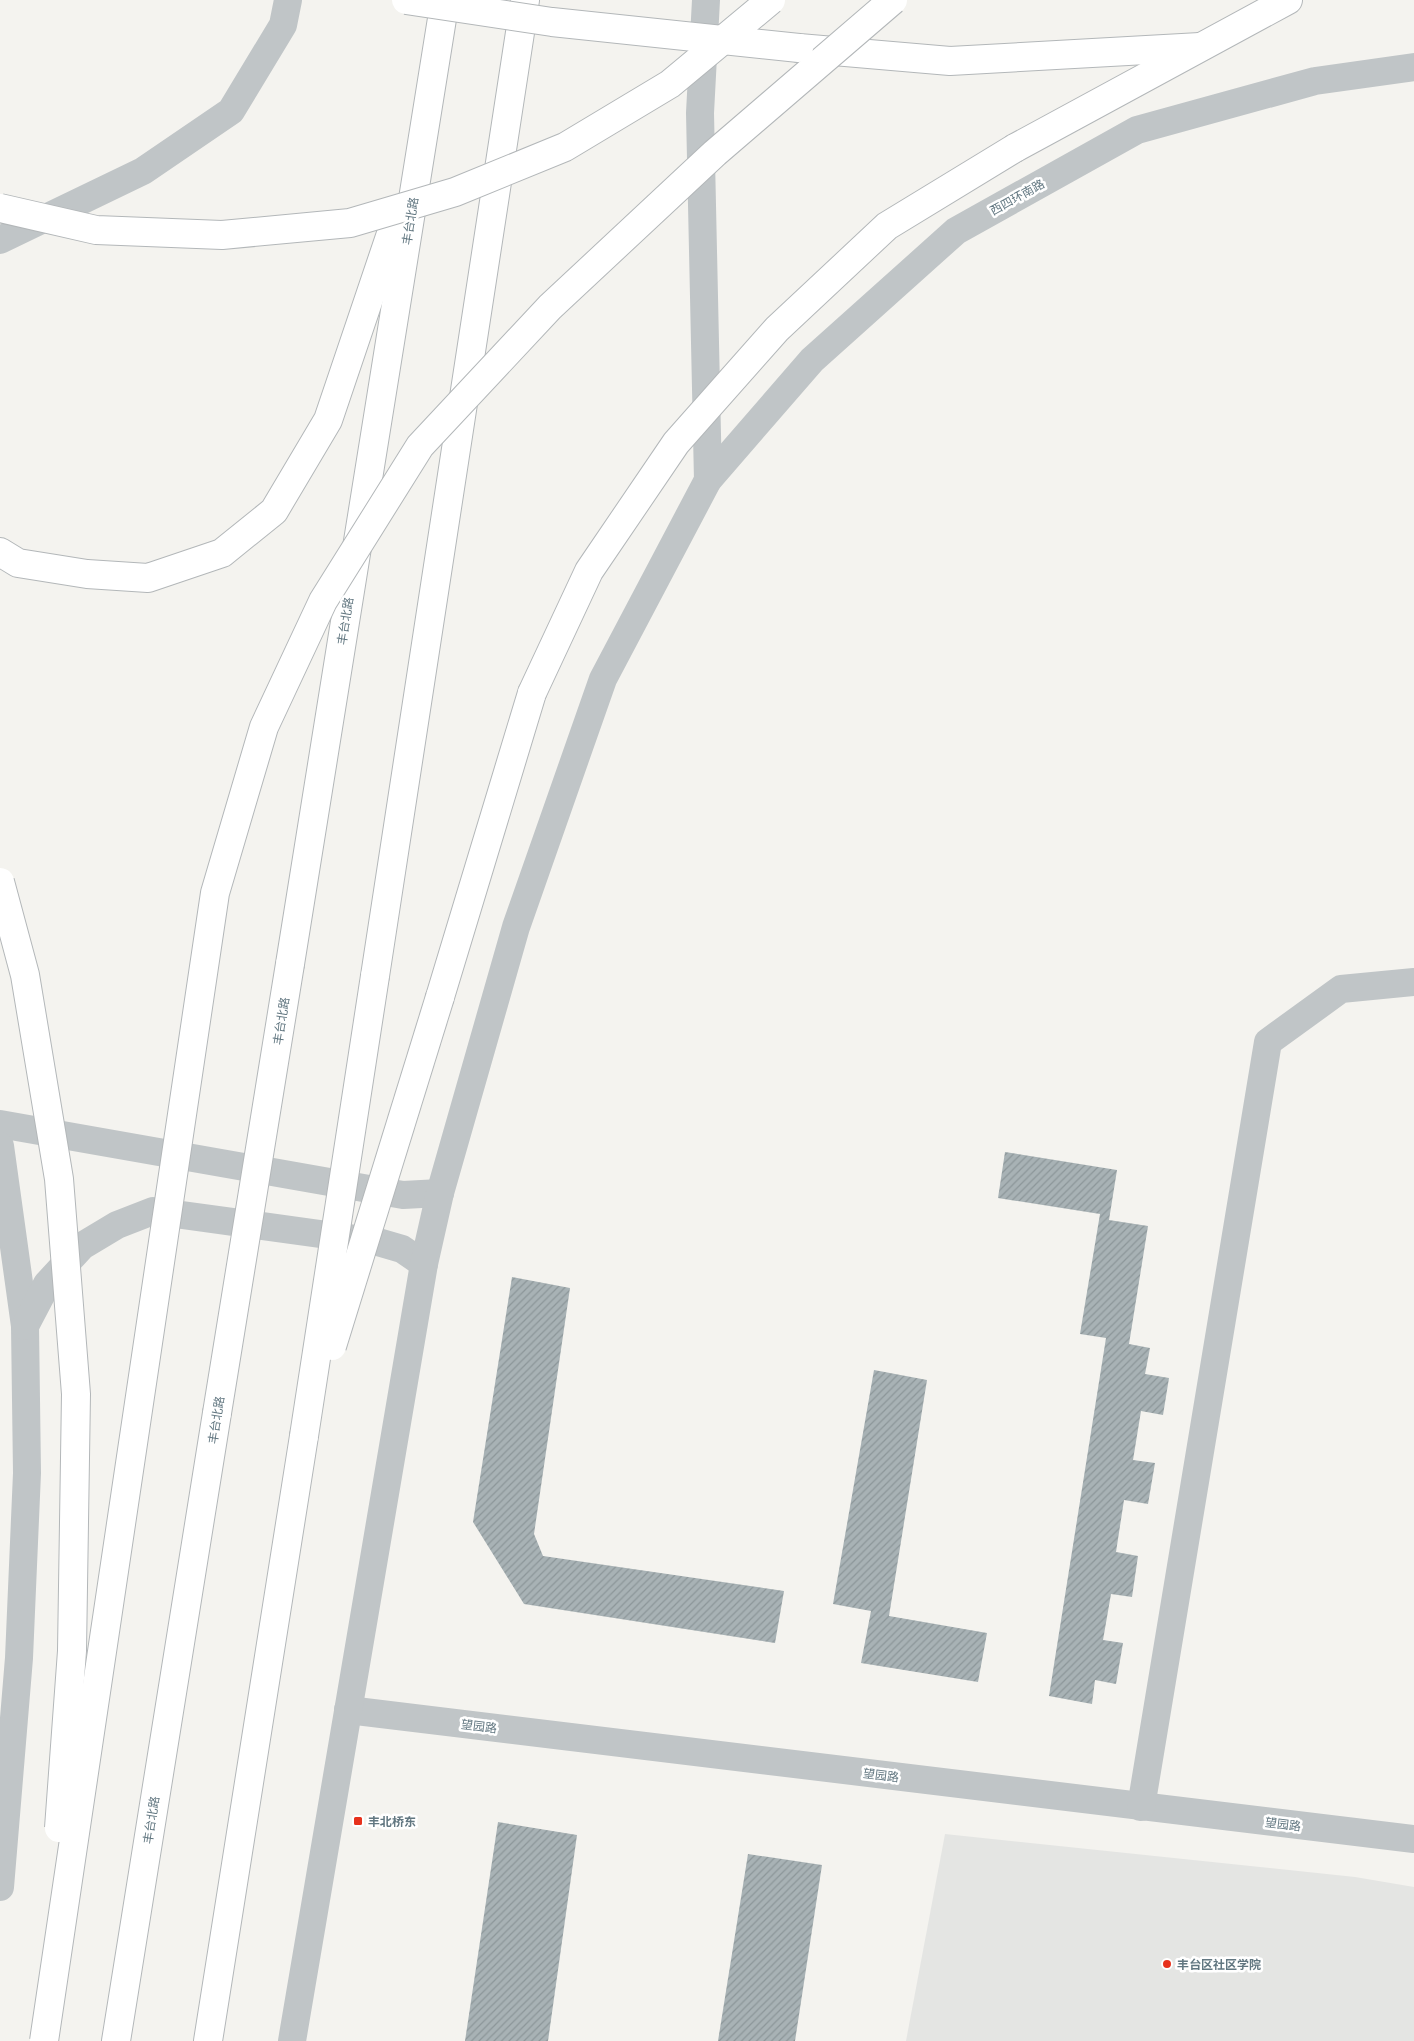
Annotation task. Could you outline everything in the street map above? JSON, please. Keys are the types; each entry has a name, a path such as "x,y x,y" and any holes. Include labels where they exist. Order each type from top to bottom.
{"highway":[{"path":"406,0 552,22 799,48 950,61 1200,47"},
{"name":"丰台北路","path":"116,2041 445,0"},
{"path":"208,2041 304,1436 525,0"},
{"path":"0,208 96,230 222,235 350,223 456,192 565,147 670,84 771,0"},
{"path":"43,2041 215,893 264,727 322,601 420,446 550,307 715,153 893,0"},
{"path":"304,1436 532,693 589,571 676,443 777,328 887,226 1014,148 1288,0"},
{"path":"0,552 18,563 87,574 148,578 222,553 274,511 328,420 424,135"},
{"path":"0,882 26,975 59,1178 76,1394 72,1651 43,2041"}],"street":[{"path":"0,240 143,171 230,111 283,25 288,0"},
{"path":"292,2041 424,1264 440,1194 516,927 603,679 708,480 700,113 706,0"},
{"name":"西四环南路","path":"708,480 812,360 956,230 1137,130 1315,81 1414,67"},
{"path":"1141,1807 1268,1042 1341,989 1414,982"},
{"path":"0,1124 403,1194 440,1194"},
{"path":"0,1146 25,1326 27,1473 19,1658 0,1887"},
{"path":"25,1326 47,1284 82,1246 117,1226 153,1211 378,1242 402,1249 424,1264"},
{"name":"望园路","path":"348,1710 1414,1840"}],"shaded area":[{"name":"丰台区社区学院","path":"945,1834 1355,1877 1414,1887 1414,2041 906,2041"}],"building":[{"path":"1005,1152 1117,1170 1109,1220 1148,1226 1129,1344 1150,1348 1145,1374 1169,1378 1163,1415 1141,1411 1133,1460 1155,1463 1148,1504 1124,1500 1116,1552 1138,1556 1132,1597 1111,1594 1103,1640 1123,1643 1116,1684 1095,1680 1092,1704 1049,1696 1106,1338 1080,1334 1100,1214 998,1198"},
{"path":"512,1277 570,1288 534,1534 543,1556 784,1591 775,1643 524,1604 473,1522"},
{"path":"874,1370 927,1380 889,1616 987,1633 978,1682 861,1663 871,1611 833,1604"},
{"path":"498,1822 577,1835 548,2041 465,2041"},
{"path":"748,1854 822,1865 795,2041 718,2041"}],"place":[{"name":"丰北桥东","path":"358,1821"},
{"name":"丰台区社区学院","path":"1167,1964"}]}
